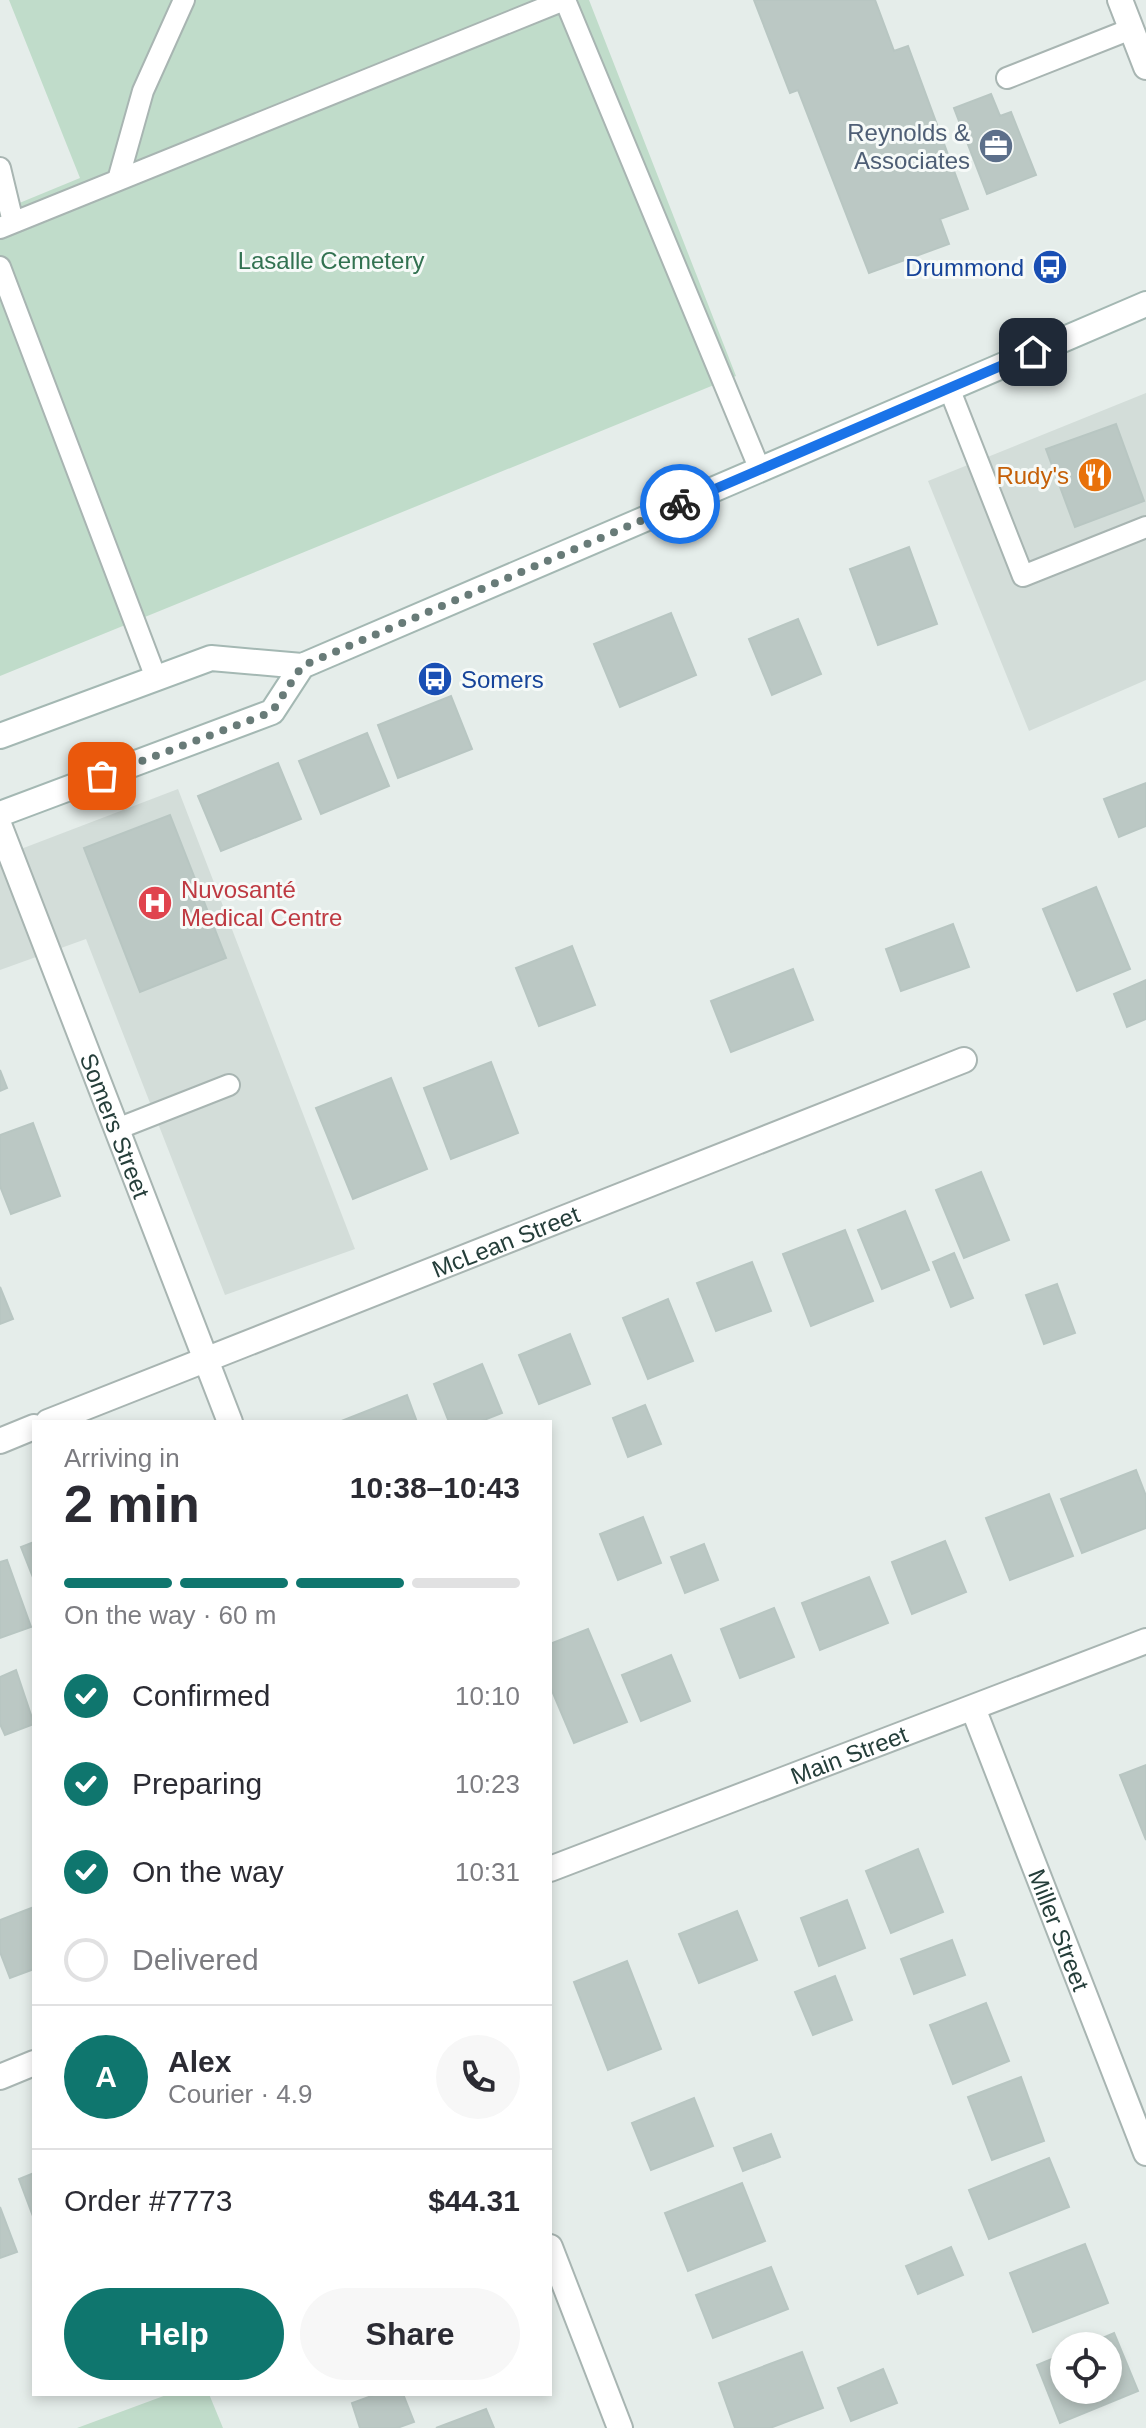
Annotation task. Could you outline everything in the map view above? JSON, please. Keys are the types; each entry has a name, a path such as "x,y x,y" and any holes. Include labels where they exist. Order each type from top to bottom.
{"street":[{"path":"1120,0 1146,67"},
{"path":"0,736 211,658 302,666 1146,304"},
{"path":"0,814 272,712 302,666"},
{"name":"Somers Street","path":"0,827 229,1420"},
{"name":"McLean Street","path":"53,1420 964,1060"},
{"path":"0,1441 32,1428"},
{"name":"Main Street","path":"552,1868 1146,1641"},
{"name":"Miller Street","path":"973,1708 1146,2153"},
{"path":"0,2077 32,2064"},
{"path":"552,2252 620,2428"}],"lane":[{"path":"118,180 143,91 184,0"},
{"path":"0,168 7,225 564,0 760,470"},
{"path":"1007,78 1131,29"},
{"path":"0,267 156,678"},
{"path":"949,388 1023,576 1146,527"},
{"path":"117,1129 229,1085"}],"shaded area":[{"path":"1146,393 1146,680 1029,731 928,481"},
{"path":"178,789 355,1249 225,1295 86,939 0,970 0,857"}],"green space":[{"name":"Lasalle Cemetery","path":"9,0 589,0 736,376 0,676 0,211 80,178"},
{"path":"164,2396 210,2396 223,2428 77,2428"}],"building":[{"path":"754,0 875,0 894,51 908,46 968,209 940,219 949,244 869,273 798,90 790,93"},
{"name":"Reynolds & Associates","path":"991,94 1000,116 1011,112 1036,175 987,194 954,108"},
{"name":"Rudy's","path":"1116,424 1144,501 1075,527 1046,449"},
{"path":"909,547 937,624 878,645 850,569"},
{"path":"671,613 696,675 620,707 594,644"},
{"path":"798,619 821,674 772,695 749,639"},
{"path":"451,696 472,749 398,778 378,725"},
{"path":"367,733 389,786 321,814 299,761"},
{"path":"278,763 301,819 221,851 198,796"},
{"path":"1146,783 1146,826 1119,837 1104,799"},
{"name":"Nuvosanté Medical Centre","path":"170,815 226,958 140,992 84,848"},
{"path":"1096,887 1130,969 1077,991 1043,909"},
{"path":"953,924 969,967 901,991 886,949"},
{"path":"572,946 595,1005 539,1026 516,968"},
{"path":"793,969 813,1020 731,1052 711,1001"},
{"path":"1146,980 1146,1019 1127,1027 1114,994"},
{"path":"491,1062 518,1133 451,1159 424,1088"},
{"path":"0,1070 7,1088 0,1091"},
{"path":"391,1078 427,1169 353,1199 316,1108"},
{"path":"33,1123 60,1196 11,1214 0,1186 0,1135"},
{"path":"981,1172 1009,1240 964,1258 936,1190"},
{"path":"905,1211 929,1270 882,1289 858,1230"},
{"path":"845,1230 873,1301 811,1326 783,1254"},
{"path":"954,1253 973,1298 951,1307 933,1262"},
{"path":"752,1262 771,1311 716,1331 697,1283"},
{"path":"1057,1284 1075,1333 1044,1344 1026,1295"},
{"path":"0,1287 13,1319 0,1324"},
{"path":"668,1299 693,1361 648,1379 623,1318"},
{"path":"570,1334 590,1384 539,1404 519,1355"},
{"path":"482,1364 502,1413 484,1420 448,1420 434,1384"},
{"path":"407,1395 416,1420 344,1420"},
{"path":"645,1405 661,1444 628,1457 613,1418"},
{"path":"1136,1470 1146,1496 1146,1528 1082,1553 1061,1499"},
{"path":"1049,1494 1073,1556 1010,1580 986,1518"},
{"path":"643,1517 661,1563 618,1580 600,1534"},
{"path":"945,1541 966,1592 912,1614 892,1562"},
{"path":"32,1543 32,1575 21,1547"},
{"path":"704,1544 718,1580 685,1593 671,1557"},
{"path":"7,1560 31,1627 0,1638 0,1562"},
{"path":"869,1577 888,1623 820,1650 802,1603"},
{"path":"774,1608 794,1657 740,1678 721,1629"},
{"path":"588,1629 627,1722 574,1743 552,1691 552,1643"},
{"path":"671,1655 690,1701 641,1721 622,1675"},
{"path":"16,1670 32,1718 32,1725 5,1735 0,1724 0,1677"},
{"path":"1146,1765 1146,1840 1120,1775"},
{"path":"918,1849 943,1912 891,1933 866,1871"},
{"path":"847,1900 865,1948 819,1966 801,1918"},
{"path":"32,1908 32,1970 10,1978 0,1952 0,1920"},
{"path":"737,1911 757,1960 699,1983 679,1934"},
{"path":"952,1940 965,1975 914,1994 901,1959"},
{"path":"627,1961 661,2049 608,2070 574,1982"},
{"path":"835,1976 852,2020 813,2035 795,1992"},
{"path":"986,2003 1009,2061 953,2084 930,2025"},
{"path":"1021,2077 1044,2141 992,2160 968,2097"},
{"path":"694,2098 713,2146 651,2170 632,2123"},
{"path":"771,2134 780,2157 743,2171 734,2148"},
{"path":"1049,2158 1069,2207 989,2239 969,2190"},
{"path":"32,2174 32,2214 19,2179"},
{"path":"742,2183 765,2241 688,2271 665,2213"},
{"path":"0,2207 17,2252 0,2258"},
{"path":"1085,2244 1108,2303 1033,2332 1010,2273"},
{"path":"951,2247 963,2275 918,2294 906,2266"},
{"path":"771,2267 788,2309 713,2338 696,2295"},
{"path":"802,2352 823,2408 770,2428 735,2428 719,2383"},
{"path":"1122,2352 1138,2391 1122,2398"},
{"path":"1050,2360 1050,2398 1037,2365"},
{"path":"883,2369 897,2403 851,2421 838,2388"},
{"path":"371,2396 404,2396 414,2422 397,2428 360,2428 352,2403"},
{"path":"1052,2404 1106,2404 1060,2423"},
{"path":"486,2409 494,2428 436,2428"}],"way so far":[{"path":"102,776 272,712 302,666 680,504"}],"place":[{"name":"Reynolds & Associates","path":"996,146"},
{"name":"Drummond","path":"1050,267"},
{"name":"Rudy's","path":"1095,475"},
{"name":"Somers","path":"435,679"},
{"name":"Nuvosanté Medical Centre","path":"155,903"}],"route":[{"path":"680,504 1033,352"}]}
